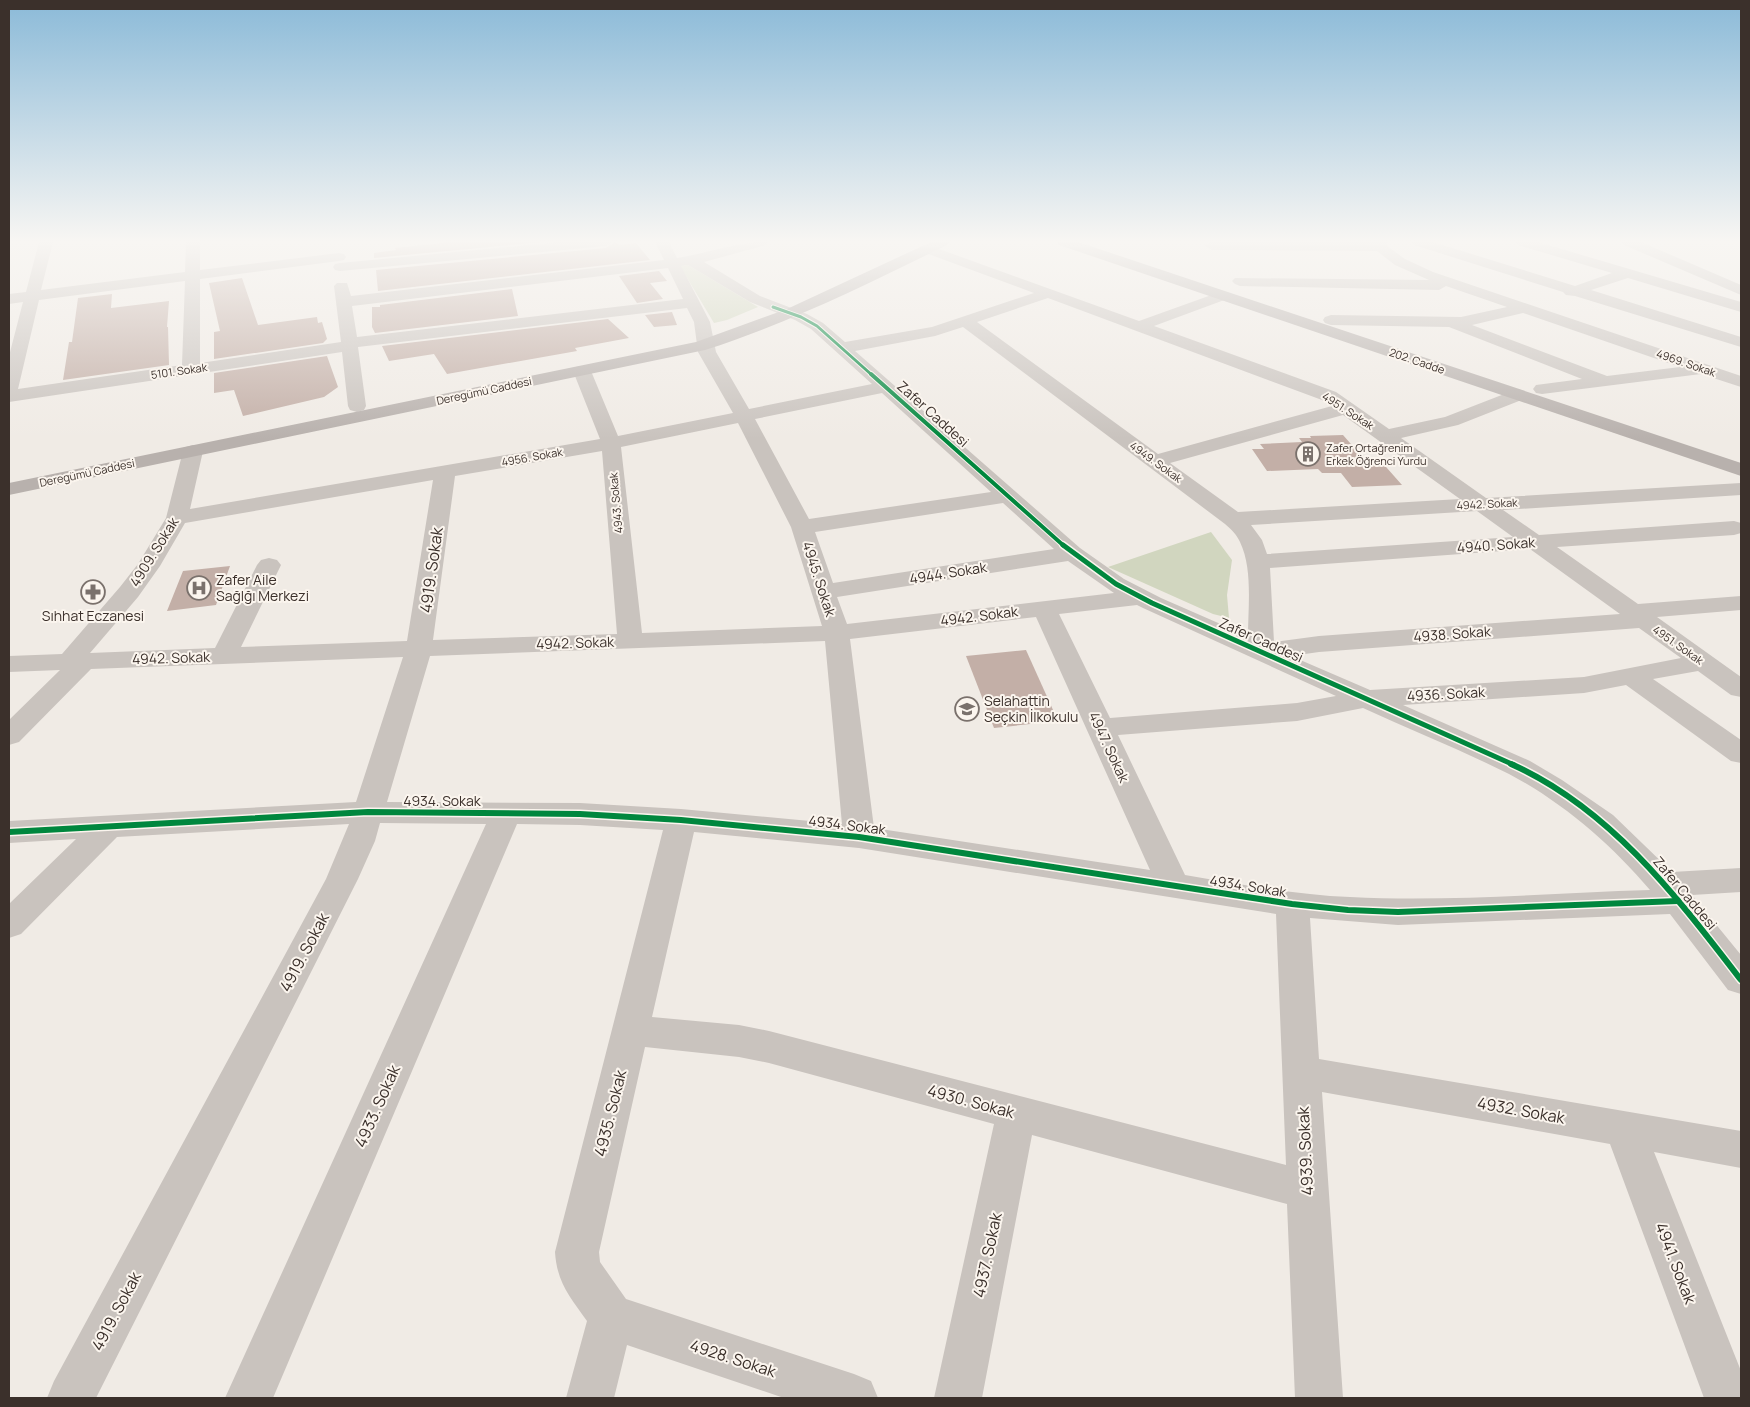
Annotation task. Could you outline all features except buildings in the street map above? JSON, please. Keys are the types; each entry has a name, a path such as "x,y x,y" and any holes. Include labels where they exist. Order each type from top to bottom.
{"main road":[{"name":"Deregümü Caddesi","path":"9,476 636,349 745,332 787,308"},
{"name":"202. Cadde","path":"1257,308 1741,470"},
{"name":"202. Cadde","path":"1298,308 1331,320 1741,454"},
{"name":"Deregümü Caddesi","path":"9,489 582,371 705,338"}],"street":[{"path":"9,389 29,308"},
{"path":"191,369 192,308"},
{"path":"345,308 357,406"},
{"name":"5101. Sokak","path":"9,396 350,344 653,308"},
{"name":"4945. Sokak","path":"694,308 711,360 744,416 802,527 837,633 859,838"},
{"name":"Zafer Caddesi","path":"776,308 810,321 1072,553 1116,584 1261,652 1520,768 1563,794 1602,823 1640,858 1735,964"},
{"path":"842,348 935,331 1005,308"},
{"name":"4951. Sokak","path":"1089,308 1316,390 1347,408 1701,662 1741,688"},
{"path":"1140,326 1190,308"},
{"path":"1331,320 1449,322 1478,320 1522,308"},
{"name":"4969. Sokak","path":"1522,308 1741,382"},
{"path":"1631,308 1741,342"},
{"name":"4949. Sokak","path":"965,321 1233,519 1251,540 1258,562 1261,652"},
{"path":"1449,322 1605,381"},
{"path":"1542,389 1741,364"},
{"name":"4943. Sokak","path":"582,371 611,443 630,641"},
{"name":"4956. Sokak","path":"177,518 611,443 886,387"},
{"path":"1386,436 1451,421 1518,395"},
{"path":"1154,461 1347,408"},
{"name":"4909. Sokak","path":"9,736 76,662 148,566 177,518 192,452"},
{"name":"4919. Sokak","path":"70,1398 342,879 359,841 419,649 445,472"},
{"name":"4942. Sokak","path":"1233,519 1741,489"},
{"path":"1678,493 1738,530"},
{"path":"802,527 1007,496"},
{"name":"4940. Sokak","path":"1258,562 1534,542 1738,530"},
{"name":"4944. Sokak","path":"824,592 1072,553"},
{"path":"224,656 269,565"},
{"name":"4942. Sokak","path":"9,664 837,633 1140,596"},
{"name":"4938. Sokak","path":"1261,652 1319,644 1637,616 1741,603"},
{"name":"4947. Sokak","path":"1044,608 1174,886"},
{"name":"4936. Sokak","path":"1100,728 1297,712 1366,699 1566,687 1632,677 1701,662"},
{"path":"1632,677 1741,754"},
{"name":"4934. Sokak","path":"9,832 368,812 506,813 681,820 859,838 1292,904 1348,910 1398,912 1671,892 1741,880"},
{"name":"4933. Sokak","path":"249,1398 506,813"},
{"name":"4935. Sokak","path":"611,1317 578,1268 577,1252 681,820"},
{"path":"9,925 108,827"},
{"name":"4939. Sokak","path":"1292,904 1319,1398"},
{"name":"4930. Sokak","path":"630,1030 739,1041 769,1047 1308,1190"},
{"name":"4932. Sokak","path":"1301,1072 1741,1149"},
{"name":"4937. Sokak","path":"958,1398 1016,1113"},
{"name":"4941. Sokak","path":"1624,1128 1728,1398"},
{"path":"590,1398 611,1317"},
{"name":"4928. Sokak","path":"611,1317 854,1398"}],"green space":[{"path":"705,308 756,308 727,320 714,323"},
{"path":"1211,532 1232,560 1227,595 1229,618 1213,614 1108,567"}],"cycle path":[{"path":"775,308 801,317 817,326 1072,553 1116,584 1152,603 1520,768 1552,787 1592,815 1622,840 1676,898 1741,980"},
{"path":"9,832 368,812 580,814 681,820 859,837 1292,904 1348,910 1398,912 1678,901"}],"place":[{"name":"Zafer Ortağrenim Erkek Öğrenci Yurdu","path":"1308,454"},
{"name":"Zafer Aile Sağlğı Merkezi","path":"199,588"},
{"name":"Sıhhat Eczanesi","path":"93,592"},
{"name":"Selahattin Seçkin İlkokulu","path":"967,709"}]}
